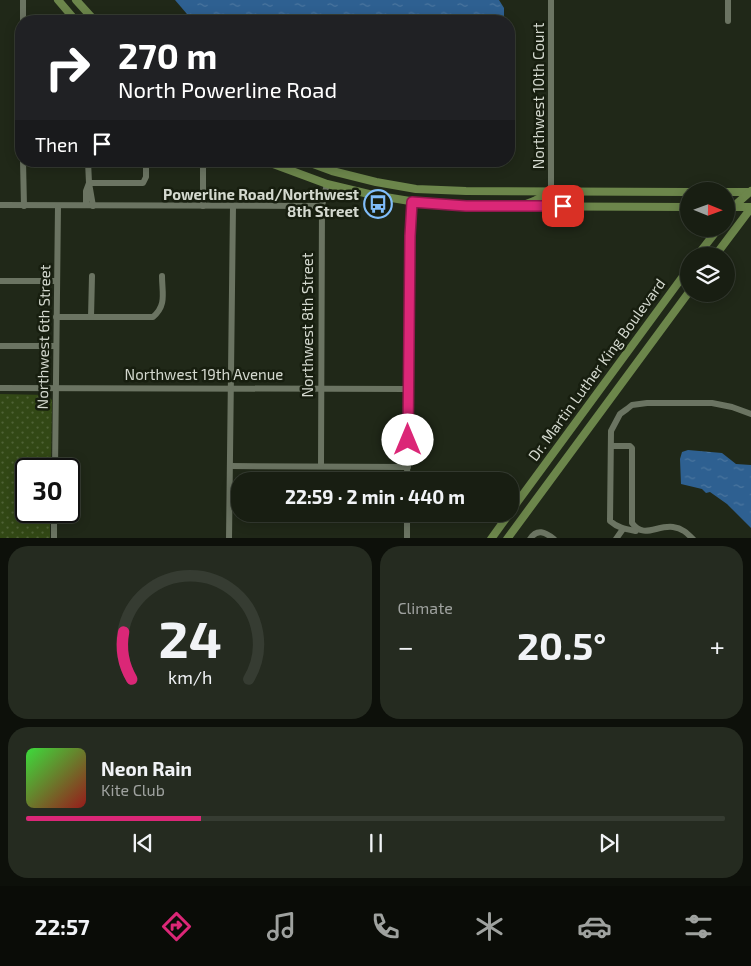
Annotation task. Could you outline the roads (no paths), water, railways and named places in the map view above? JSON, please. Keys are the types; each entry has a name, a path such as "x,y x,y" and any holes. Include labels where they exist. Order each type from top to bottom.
{"main road":[{"path":"58,0 71,15"},
{"path":"78,1 90,15"},
{"path":"281,167 327,184 373,196 412,202 466,206 680,207"},
{"path":"321,167 416,189 466,192 680,192"},
{"path":"312,179 332,171"},
{"path":"327,184 334,178 350,175"},
{"path":"519,206 551,192"},
{"path":"735,192 751,192"},
{"path":"751,192 751,203"},
{"path":"735,204 751,192"},
{"path":"735,208 751,208"},
{"path":"722,247 751,208"},
{"name":"Dr. Martin Luther King Boulevard","path":"519,501 680,280"},
{"name":"Dr. Martin Luther King Boulevard","path":"507,538 682,302"},
{"name":"Dr. Martin Luther King Boulevard","path":"491,538 503,522"}],"street":[{"name":"Northwest 10th Court","path":"551,0 551,192"},
{"path":"728,0 728,21"},
{"path":"23,1 23,15"},
{"path":"23,167 24,206"},
{"path":"88,167 89,183 86,191 89,206"},
{"path":"89,183 143,183 146,177 146,167"},
{"path":"203,167 203,206"},
{"name":"Northwest 8th Street","path":"321,466 322,206 327,184"},
{"path":"408,472 412,202"},
{"path":"0,206 322,206"},
{"name":"Northwest 6th Street","path":"55,458 58,206"},
{"path":"229,538 234,206"},
{"path":"91,317 92,276"},
{"path":"56,318 153,317 160,310 162,304 162,276"},
{"path":"0,280 57,281"},
{"path":"0,346 56,346"},
{"name":"Northwest 19th Avenue","path":"0,388 320,387 408,389"},
{"path":"694,538 686,531 675,527 667,526 644,534 636,530 623,529 610,521 611,431 614,424 620,414 632,405 647,403 712,404 732,407 751,414"},
{"path":"611,446 630,446 632,448 632,522 636,530"},
{"path":"230,466 408,467"},
{"path":"407,522 407,538"},
{"path":"54,523 54,538"},
{"path":"616,538 623,529"},
{"path":"530,538 539,532 545,532 554,538"}],"water":[{"path":"175,0 499,0 504,8 504,15 188,15"},
{"path":"688,450 722,453 736,464 751,465 751,528 727,504 710,492 706,493 702,489 681,484 680,459 682,452"}],"place":[{"name":"Powerline Road/Northwest 8th Street","path":"378,204"}]}
